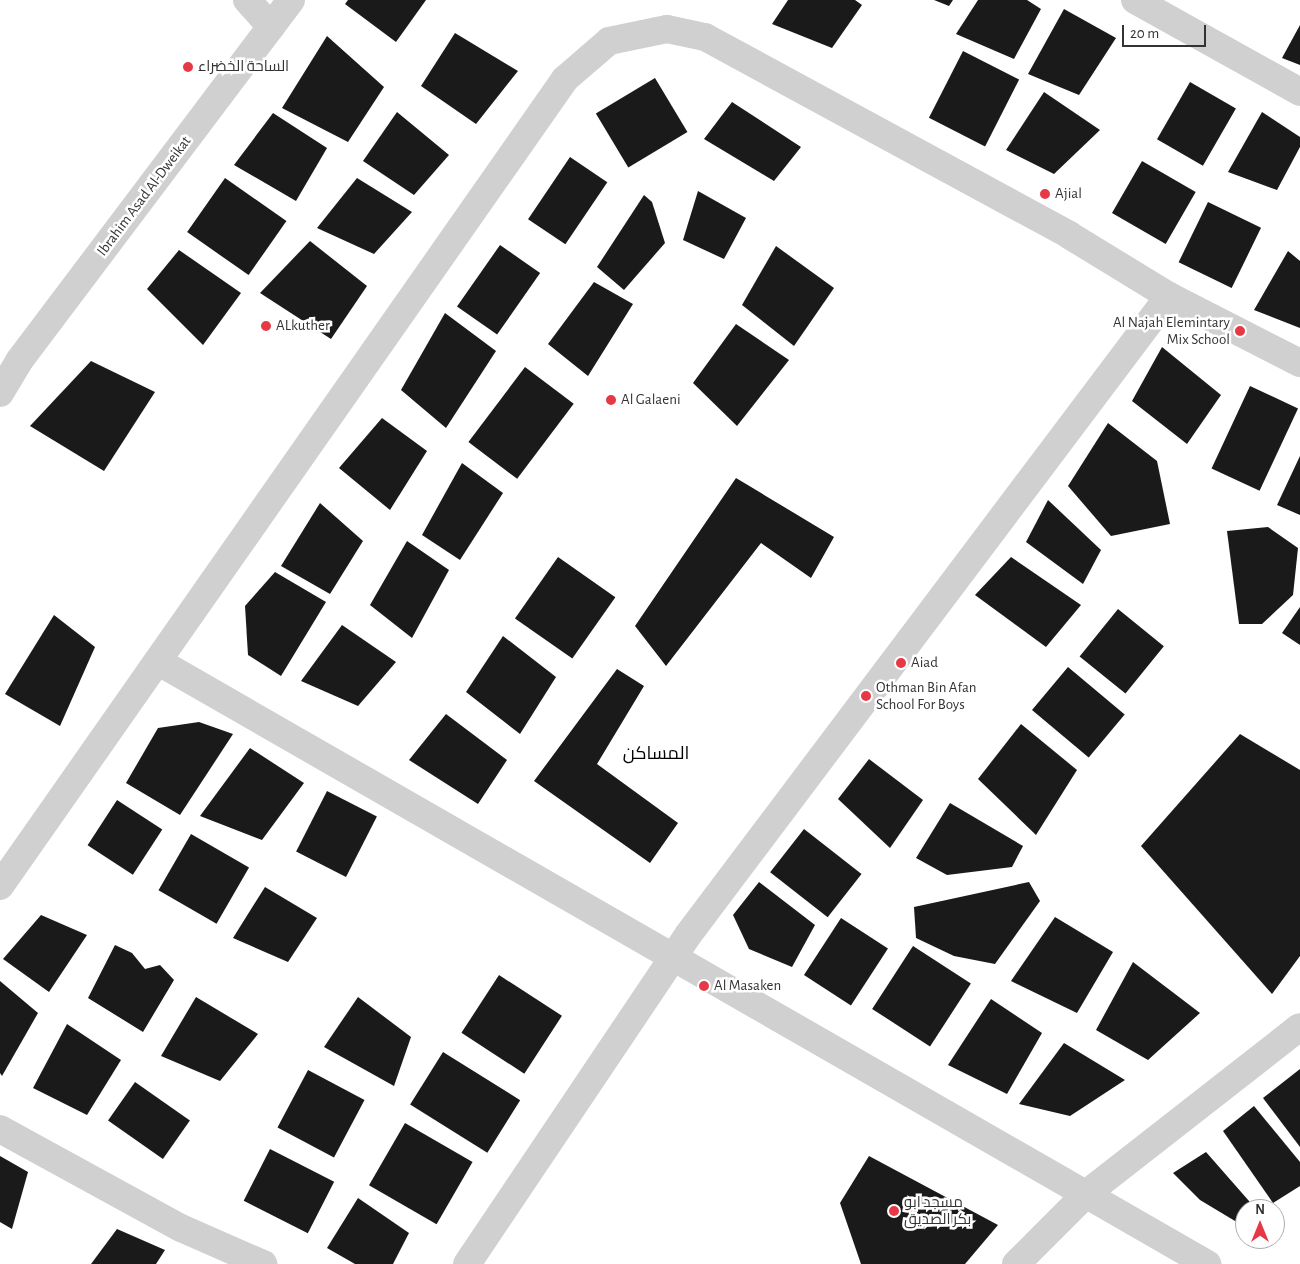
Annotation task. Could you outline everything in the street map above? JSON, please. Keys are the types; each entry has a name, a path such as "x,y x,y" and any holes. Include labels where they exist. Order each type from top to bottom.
{"street":[{"path":"247,0 271,27"},
{"name":"Ibrahim Asad Al-Dweikat","path":"0,393 19,361 291,0"},
{"path":"1136,0 1300,92"},
{"path":"0,886 159,662 565,79 592,51 627,34 666,28 705,37 1069,235 1169,296 1300,363"},
{"path":"467,1264 674,957 1169,296"},
{"path":"159,662 1207,1264"},
{"path":"1016,1264 1086,1194 1300,1026"},
{"path":"0,1129 181,1228 263,1264"}],"building":[{"path":"348,0 426,0 396,42 345,4"},
{"path":"788,0 855,0 862,5 832,48 772,24"},
{"path":"934,0 953,0 949,6"},
{"path":"978,0 1027,0 1041,9 1014,59 956,34"},
{"path":"1064,9 1116,38 1079,95 1028,74"},
{"path":"1300,25 1300,65 1282,58"},
{"path":"455,33 518,71 476,124 421,86"},
{"path":"327,36 384,87 348,142 282,108"},
{"path":"963,51 1019,80 985,146 929,118"},
{"path":"655,78 687,132 628,168 596,114"},
{"path":"1190,82 1236,108 1203,166 1157,139"},
{"path":"1044,92 1100,130 1054,174 1006,150"},
{"path":"732,102 801,147 774,181 704,139"},
{"path":"397,112 449,155 414,195 363,161"},
{"path":"1262,112 1300,137 1300,147 1277,190 1228,172"},
{"path":"273,113 327,148 296,201 234,165"},
{"path":"570,157 607,182 565,244 528,219"},
{"path":"1142,161 1196,192 1166,244 1112,213"},
{"path":"225,178 286,221 249,275 187,232"},
{"path":"357,178 412,212 374,254 317,228"},
{"path":"698,191 746,218 724,259 683,240"},
{"path":"644,195 652,202 665,243 624,290 597,267"},
{"path":"1208,202 1261,228 1232,288 1179,262"},
{"path":"310,241 367,286 331,339 260,293"},
{"path":"500,245 540,273 497,335 457,306"},
{"path":"776,246 834,288 794,346 742,305"},
{"path":"179,250 241,293 203,345 147,289"},
{"path":"1288,251 1300,261 1300,328 1254,310"},
{"path":"594,282 633,304 588,376 548,344"},
{"path":"445,313 496,351 446,428 401,390"},
{"path":"736,324 789,360 737,426 693,383"},
{"path":"1162,347 1221,395 1187,444 1132,401"},
{"path":"91,361 155,392 104,471 30,426"},
{"path":"525,367 574,404 517,479 468,442"},
{"path":"1250,386 1298,408 1260,491 1212,468"},
{"path":"382,418 427,451 390,510 339,468"},
{"path":"1108,423 1157,461 1170,524 1111,536 1068,486"},
{"path":"1300,456 1300,515 1277,505"},
{"path":"462,463 503,493 460,560 422,535"},
{"path":"736,478 834,537 811,578 761,543 666,666 635,626"},
{"path":"1048,500 1101,550 1083,584 1026,542"},
{"path":"320,503 363,541 330,594 281,566"},
{"path":"1268,527 1298,548 1293,595 1262,624 1239,624 1227,531"},
{"path":"407,541 449,570 412,638 370,605"},
{"path":"558,557 615,597 572,659 515,618"},
{"path":"1011,557 1081,605 1046,647 975,595"},
{"path":"275,572 326,602 281,676 248,655 245,606"},
{"path":"1300,607 1300,645 1282,633"},
{"path":"1118,609 1164,646 1125,694 1080,656"},
{"path":"54,615 95,647 60,726 5,694"},
{"path":"342,625 396,662 358,706 301,681"},
{"path":"503,636 556,677 520,734 466,692"},
{"path":"1068,667 1125,715 1089,757 1032,710"},
{"path":"617,669 644,686 597,764 678,823 650,863 534,781"},
{"path":"446,714 507,760 478,804 409,760"},
{"path":"199,722 233,734 180,815 126,783 158,728"},
{"path":"1021,724 1077,770 1036,835 978,779"},
{"path":"1240,734 1300,770 1300,956 1272,994 1141,846"},
{"path":"250,748 304,783 262,840 200,816"},
{"path":"869,759 923,800 890,848 838,799"},
{"path":"327,791 377,816 346,877 296,852"},
{"path":"117,800 162,829 133,875 88,845"},
{"path":"950,803 1023,846 1012,867 947,875 916,858"},
{"path":"804,829 862,874 828,917 770,872"},
{"path":"191,834 249,868 217,924 158,890"},
{"path":"759,882 815,925 792,967 749,949 733,915"},
{"path":"1029,882 1040,901 995,964 954,956 916,938 914,907"},
{"path":"265,887 317,918 288,962 233,938"},
{"path":"41,915 87,935 49,992 3,959"},
{"path":"1055,917 1113,952 1077,1013 1011,981"},
{"path":"841,918 888,948 851,1006 804,975"},
{"path":"115,945 132,953 145,969 160,965 174,980 143,1032 88,998"},
{"path":"913,946 971,984 930,1046 872,1009"},
{"path":"1133,962 1200,1013 1148,1060 1096,1030"},
{"path":"499,975 562,1016 524,1074 461,1033"},
{"path":"0,981 38,1013 2,1076 0,1073"},
{"path":"196,997 258,1034 220,1081 161,1056"},
{"path":"358,997 411,1037 394,1086 324,1047"},
{"path":"991,999 1042,1033 1007,1094 948,1065"},
{"path":"67,1024 121,1060 87,1115 33,1088"},
{"path":"1064,1043 1125,1080 1070,1116 1019,1104"},
{"path":"443,1052 520,1100 487,1153 410,1105"},
{"path":"1300,1069 1300,1147 1263,1098"},
{"path":"308,1070 365,1100 334,1157 277,1127"},
{"path":"135,1082 190,1120 163,1159 108,1121"},
{"path":"1254,1106 1300,1162 1300,1186 1279,1199 1270,1199 1223,1131"},
{"path":"405,1123 473,1162 437,1224 369,1185"},
{"path":"270,1149 334,1182 308,1233 244,1201"},
{"path":"1206,1152 1247,1199 1235,1199 1235,1221 1200,1200 1173,1173"},
{"path":"0,1156 28,1172 12,1229 0,1222"},
{"path":"869,1156 998,1225 965,1264 861,1264 840,1203"},
{"path":"358,1198 409,1233 393,1264 355,1264 327,1248"},
{"path":"117,1229 165,1250 156,1264 91,1264"}],"place":[{"name":"الساحة الخضراء","path":"188,67"},
{"name":"Ajial","path":"1045,194"},
{"name":"ALkuther","path":"266,326"},
{"name":"Al Najah Elemintary Mix School","path":"1240,331"},
{"name":"Al Galaeni","path":"611,400"},
{"name":"Aiad","path":"901,663"},
{"name":"Othman Bin Afan School For Boys","path":"866,696"},
{"name":"Al Masaken","path":"704,986"},
{"name":"مسجد ابو بكر الصديق","path":"894,1211"}],"district":[{"name":"المساكن","path":"656,754"}]}
